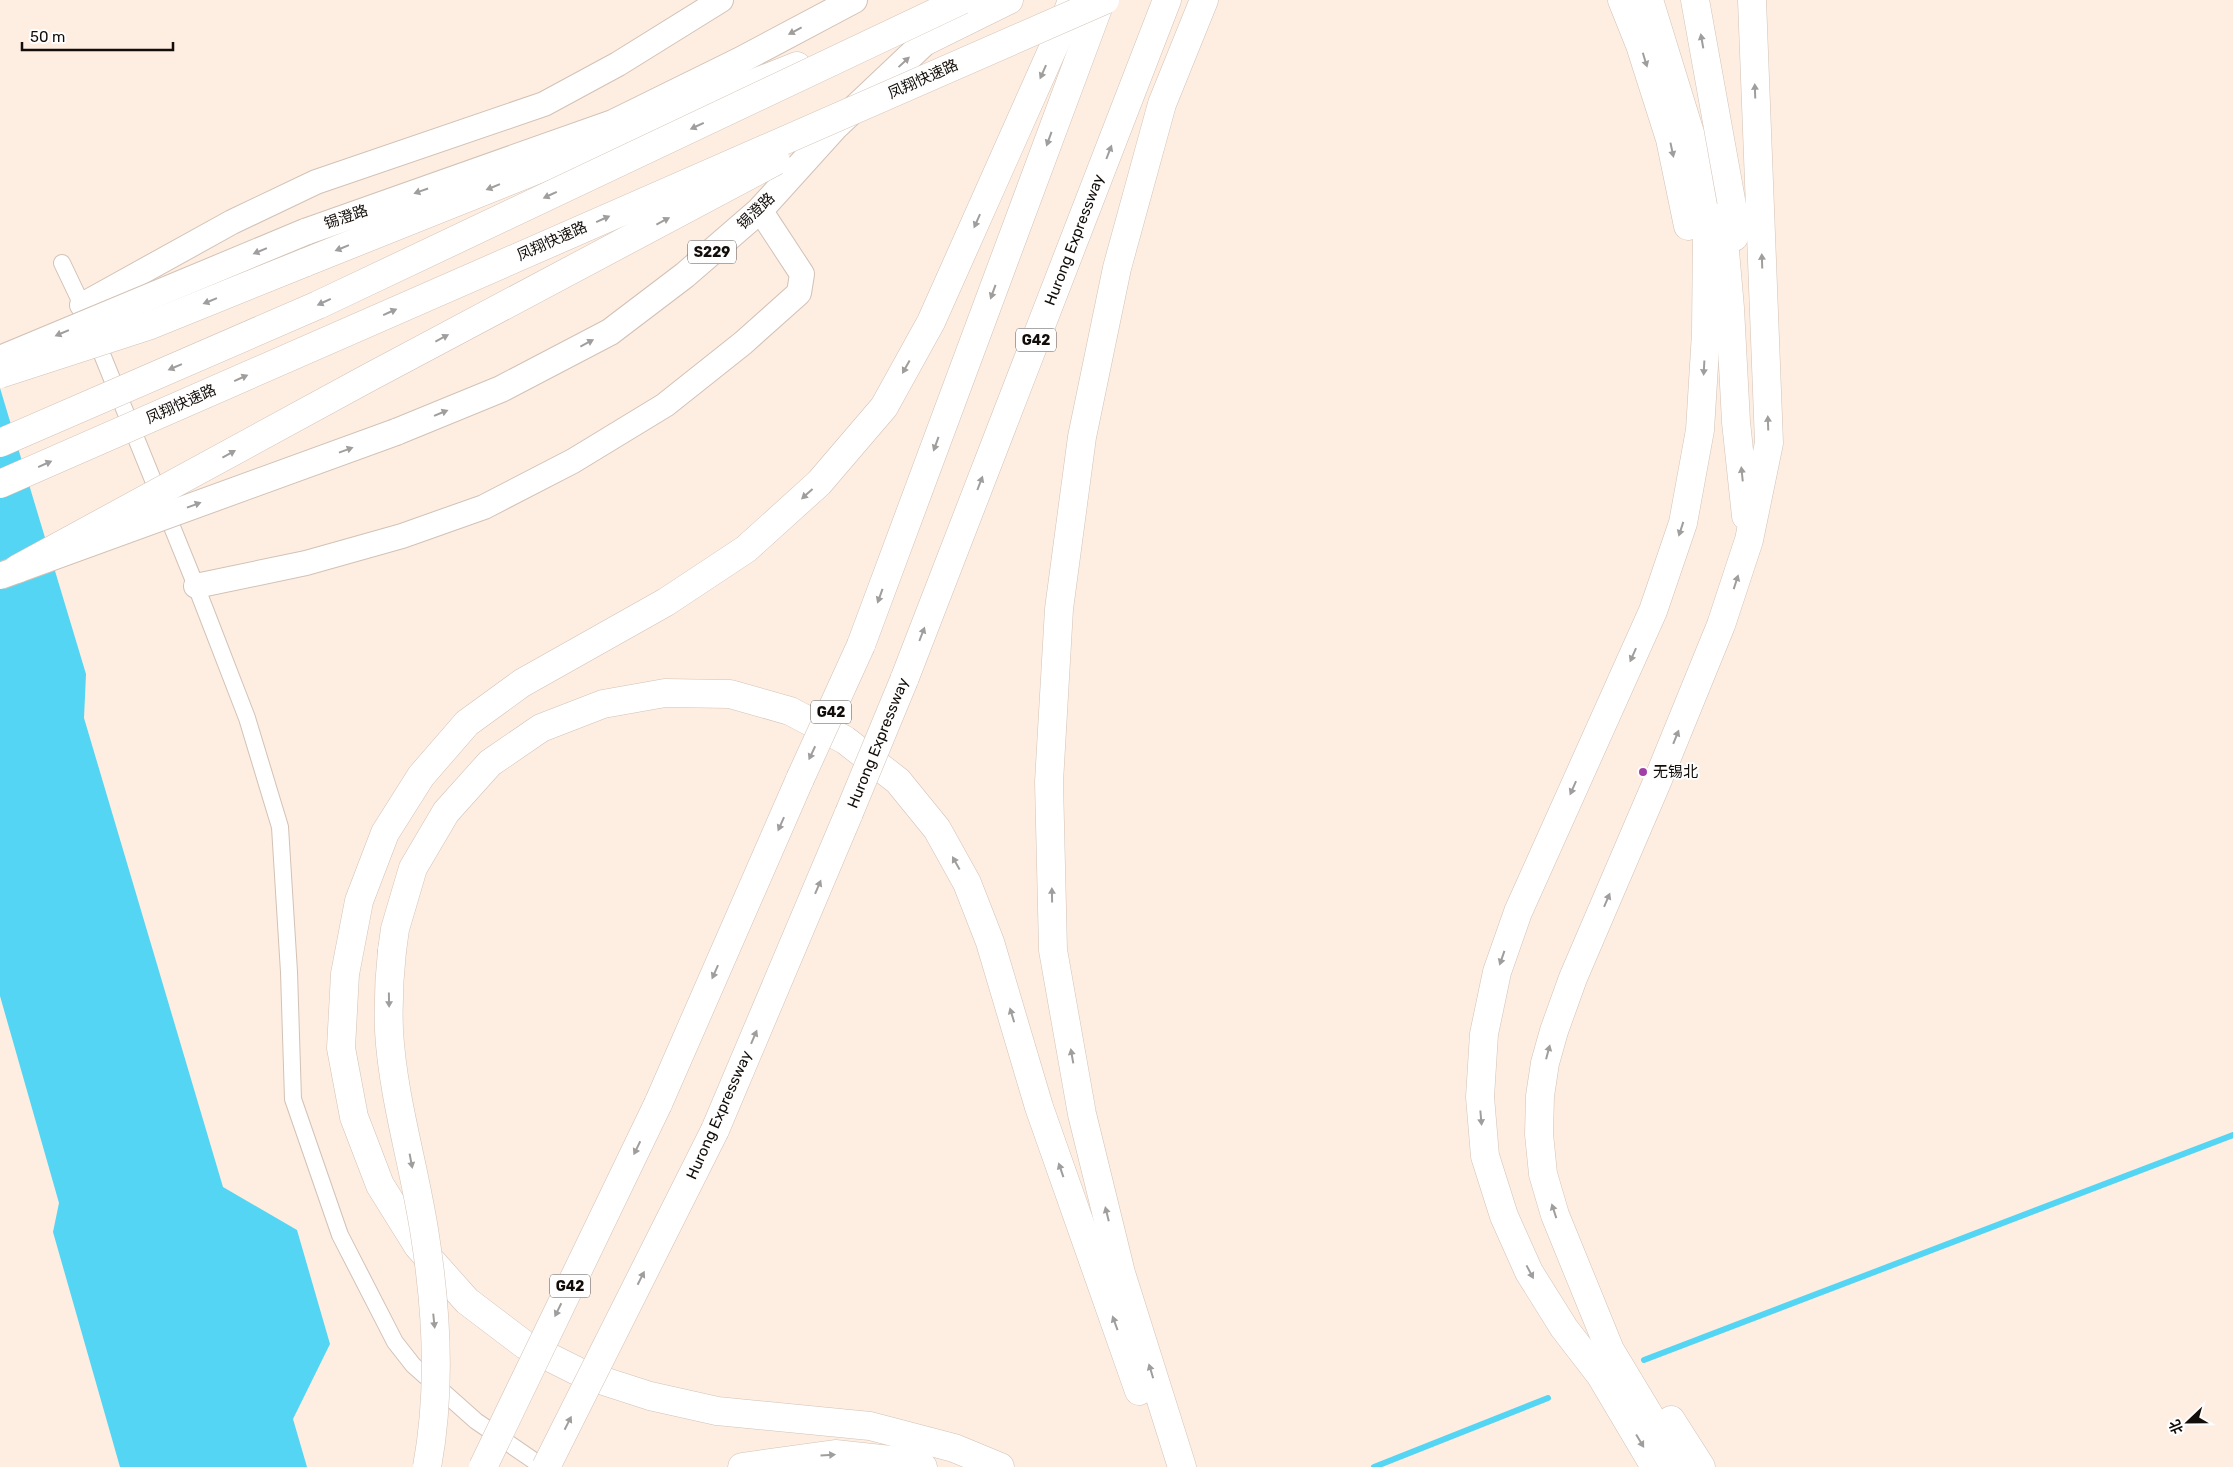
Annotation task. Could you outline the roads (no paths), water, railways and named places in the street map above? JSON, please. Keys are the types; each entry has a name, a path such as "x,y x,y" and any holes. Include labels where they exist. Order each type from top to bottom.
{"highway":[{"path":"0,374 148,326 961,0"},
{"path":"0,443 318,305 961,0"},
{"path":"926,41 1009,0"},
{"path":"1000,1467 954,1448 870,1426 717,1411 650,1396 585,1375 524,1345 467,1301 418,1246 380,1185 354,1117 341,1048 345,974 358,901 385,833 421,776 467,722 522,683 666,602 746,549 826,476 884,408 931,322 1062,28 1072,0"},
{"name":"Hurong Expressway","path":"545,1467 715,1130 904,680 1167,0"},
{"path":"1182,1467 1121,1273 1082,1114 1053,950 1049,782 1059,609 1082,437 1117,268 1162,104 1204,0"},
{"path":"1677,1467 1666,1443 1610,1350 1555,1215 1543,1174 1539,1134 1540,1096 1545,1062 1573,978 1722,625 1749,540 1769,443 1752,0"},
{"name":"凤翔快速路","path":"0,484 974,57 1101,4"},
{"name":"G42","path":"483,1467 658,1104 800,779 862,645 1101,4"},
{"path":"1656,5 1686,92 1735,222 1730,308 1736,422 1749,540"},
{"path":"1656,5 1640,45 1686,92"},
{"path":"8,573 377,373 974,57"},
{"path":"1656,1467 1601,1376 1564,1328 1529,1272 1504,1216 1485,1156 1480,1097 1484,1034 1497,972 1518,912 1653,611 1684,524 1700,430 1706,333 1690,234 1670,139 1686,92"},
{"path":"427,1467 434,1397 436,1340 426,1237 395,1083 389,1032 389,982 395,929 414,868 446,812 490,763 541,728 603,704 665,693 730,694 790,711 845,740 898,781 937,829 967,883 990,942 1049,1135 1153,1430 1169,1467"},
{"path":"1572,1257 1700,1467"},
{"path":"1564,1328 1589,1382 1634,1467"},
{"path":"742,1467 835,1454 900,1461 923,1467"}],"main road":[{"path":"82,305 232,222 316,182 544,104 618,64 721,0"},
{"name":"锡澄路","path":"0,359 305,232 613,123 739,61 826,9 854,0"},
{"name":"锡澄路","path":"8,573 396,432 501,389 610,332 685,275 760,210 835,127 926,41 977,0"},
{"path":"196,586 306,562 402,536 484,506 574,461 664,405 742,343 799,293 802,274 760,210"}],"street":[{"path":"62,263 82,305 196,586 247,718 280,827 289,972 293,1098 340,1235 395,1342 414,1365 476,1421 545,1467"}],"water":[{"path":"0,388 86,674 84,718 223,1187 297,1230 330,1344 293,1419 307,1467 120,1467 53,1232 59,1203 0,996"}],"waterway":[{"path":"1644,1360 2233,1135"},
{"path":"1374,1467 1548,1398"}],"place":[{"name":"无锡北","path":"1643,772"}]}
